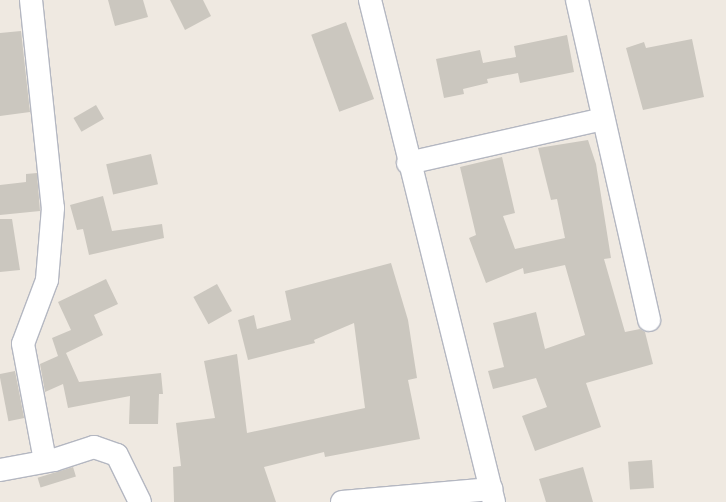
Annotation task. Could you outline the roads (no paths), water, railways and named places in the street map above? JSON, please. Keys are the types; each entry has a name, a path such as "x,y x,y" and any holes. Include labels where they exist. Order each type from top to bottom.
{"street":[{"path":"31,0 53,208 47,280 23,344 45,460"},
{"path":"342,502 493,496 408,163 370,0"},
{"path":"577,0 649,320"},
{"path":"408,163 603,119"},
{"path":"0,470 94,447 117,455 140,502"}]}
